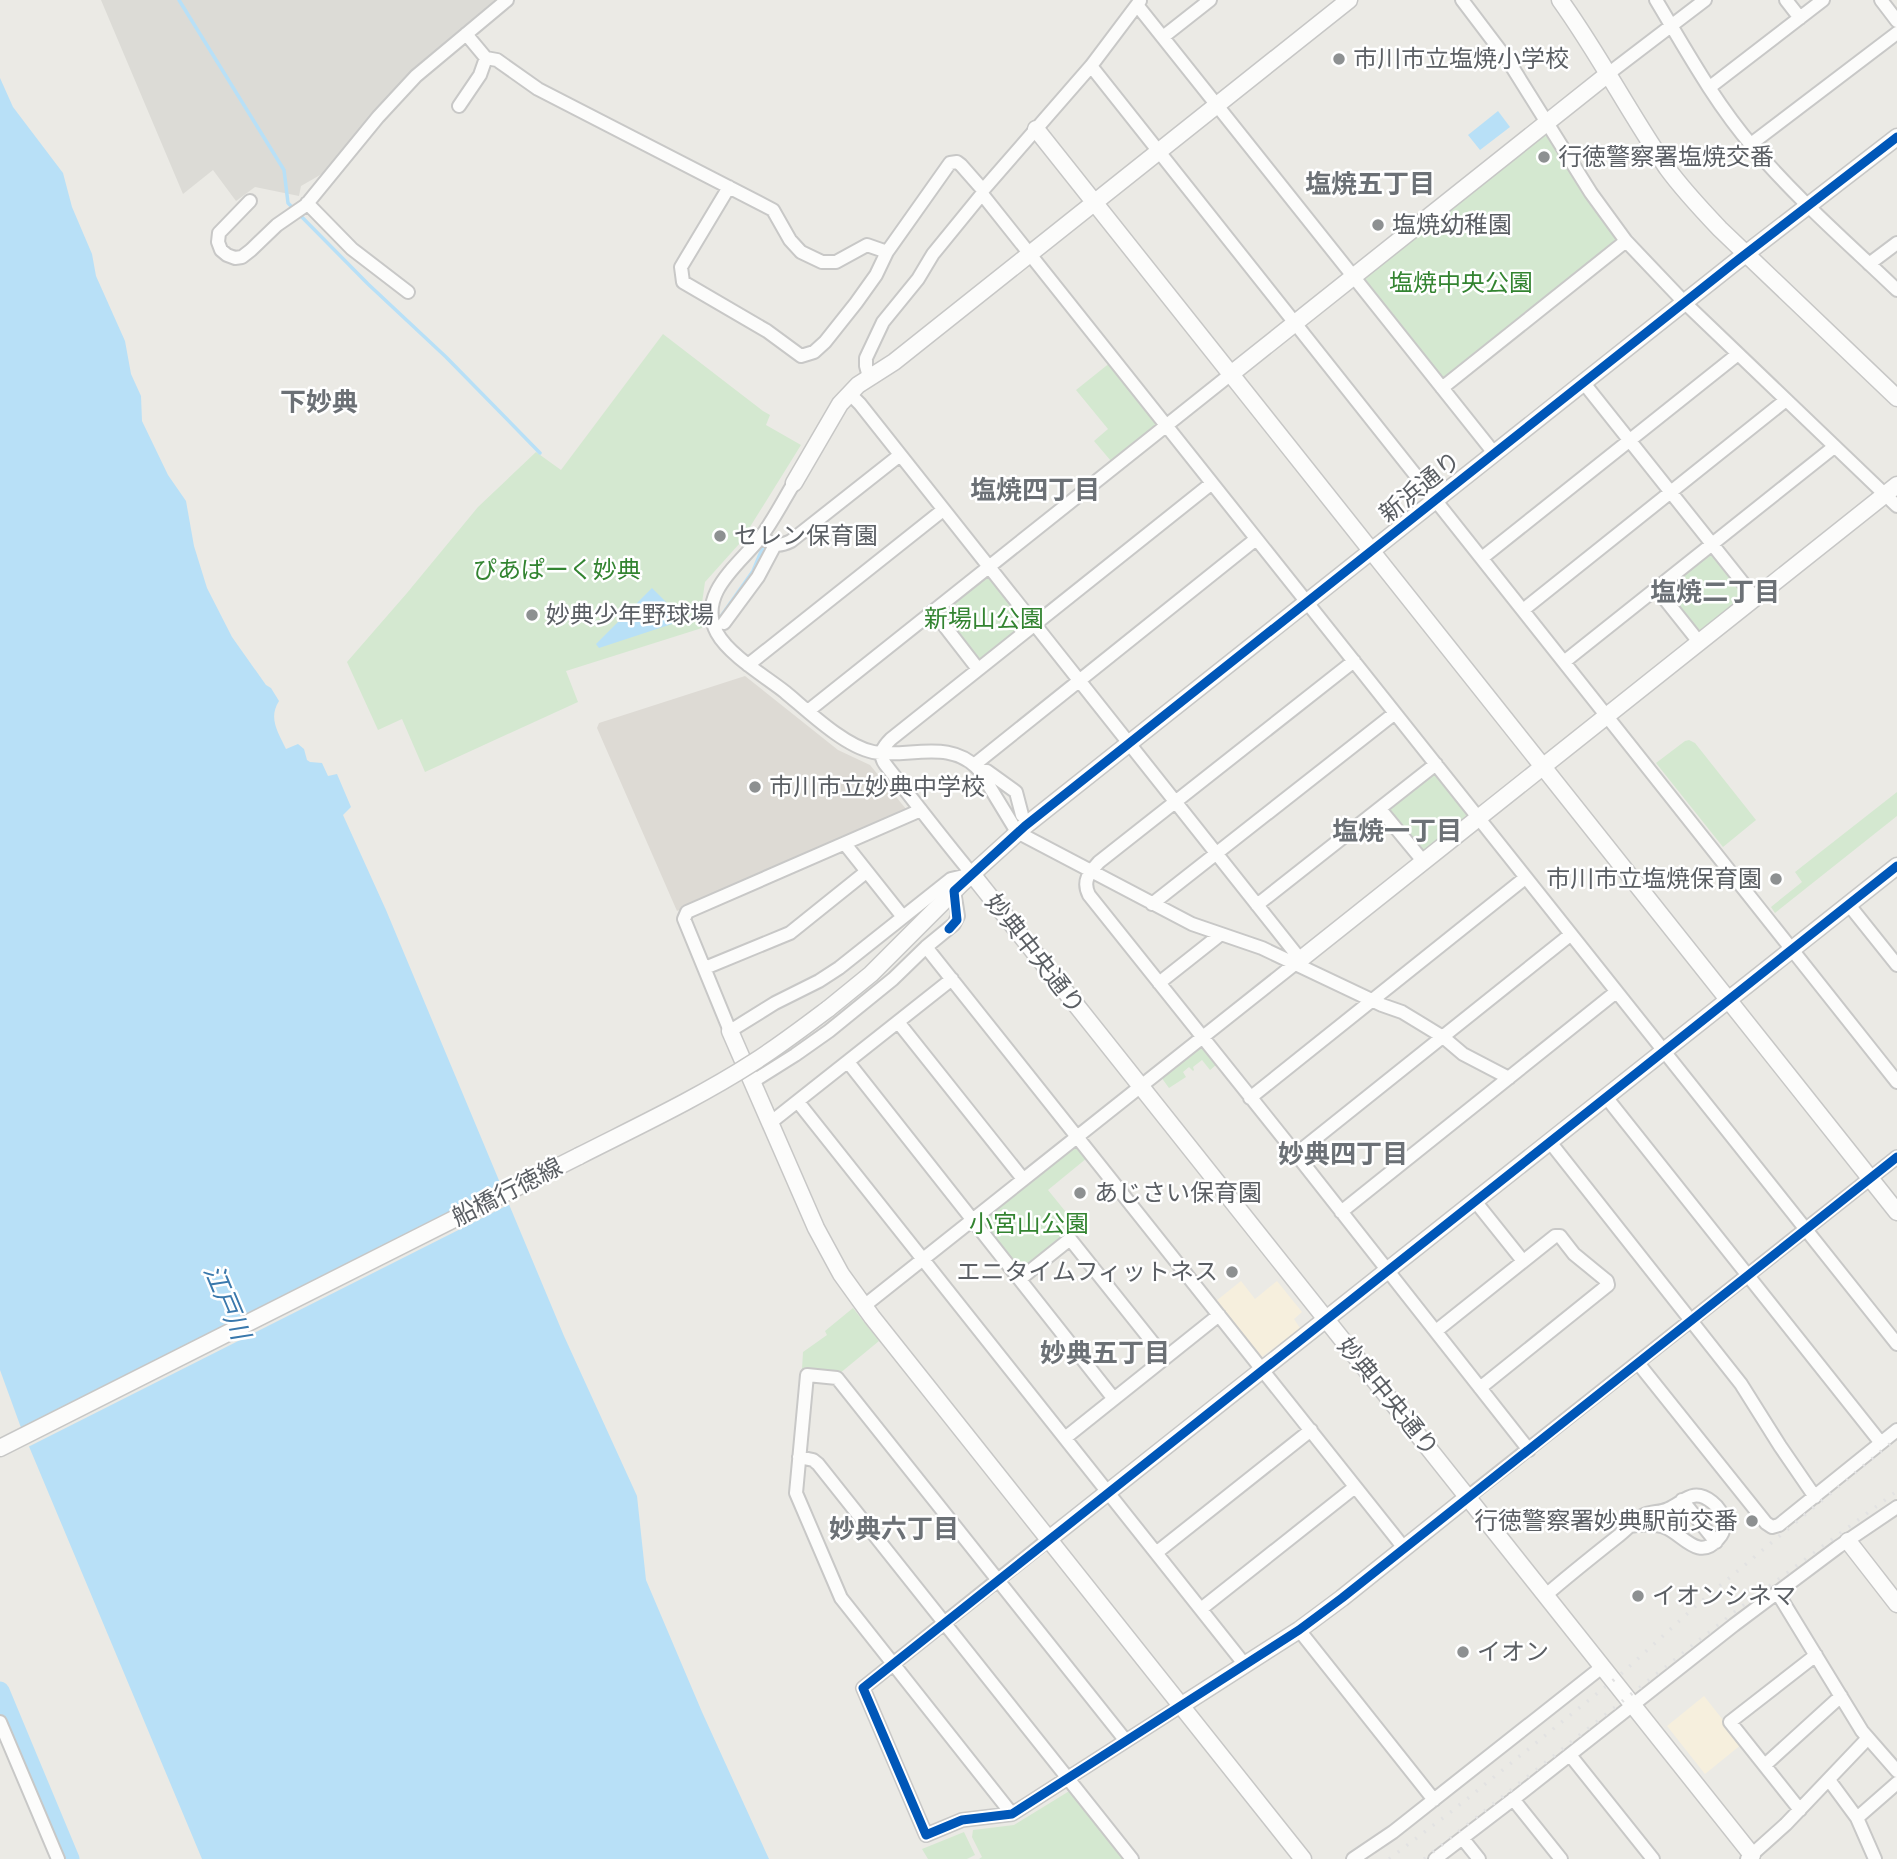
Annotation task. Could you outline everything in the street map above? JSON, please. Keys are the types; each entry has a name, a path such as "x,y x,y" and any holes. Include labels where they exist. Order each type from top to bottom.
{"street":[{"path":"250,201 219,233 218,242 227,256 242,257 277,225 306,204 416,76 507,0"},
{"path":"1163,37 1210,0"},
{"path":"1022,815 1016,792 987,771 952,755 932,751 869,751 838,735 748,665 717,633 713,619 713,602 720,584 761,537 849,393 894,362 1349,0"},
{"path":"864,1306 1699,642 1893,495 1834,447 1684,302 1626,241 1591,193 1509,62 1462,0"},
{"path":"1560,0 1682,188 1745,254 1897,398"},
{"path":"1656,0 1710,87 1751,144 1808,205 1897,290"},
{"path":"808,711 1608,74 1705,0"},
{"path":"1786,0 1800,18"},
{"path":"1710,87 1823,0"},
{"path":"1881,0 1897,21"},
{"path":"869,377 866,358 883,322 918,279 933,254 1091,66 1139,3 1163,37 1493,453"},
{"path":"1751,144 1897,33"},
{"path":"466,34 486,58 497,60 538,89 773,211 790,240 801,252 822,262 836,262 867,244 887,251"},
{"path":"459,106 480,75 486,58"},
{"path":"1091,66 1897,1082"},
{"path":"1036,129 1897,1212"},
{"name":"新浜通り","path":"972,874 1017,832 1684,302 1897,137"},
{"path":"729,187 681,267 683,282 767,331 801,356 814,352 824,342 876,275 887,251 950,163 961,164 1663,1052 1895,1337"},
{"path":"306,204 352,249 408,292"},
{"path":"1442,388 1626,241"},
{"path":"1870,264 1897,243"},
{"path":"1482,558 1738,354"},
{"path":"1583,382 1755,598"},
{"path":"849,393 1257,905 1298,961"},
{"path":"1523,610 1786,400"},
{"path":"1564,662 1834,447"},
{"path":"761,537 775,545 791,541 900,455"},
{"path":"730,1031 839,968 951,879 972,874 882,761 881,753 891,739 1212,483"},
{"path":"748,665 943,510"},
{"path":"977,768 1079,681 1256,539"},
{"path":"724,623 758,577 775,545"},
{"path":"1656,588 1699,642"},
{"path":"933,611 978,669"},
{"path":"1354,661 1099,863 1090,872 1085,883 1089,895 1529,1450"},
{"path":"1152,904 1395,713"},
{"path":"1257,905 1436,764"},
{"path":"977,768 1017,832 1192,924 1298,961 1372,1000 1402,1012 1443,1037 1463,1054 1509,1078"},
{"path":"1380,809 1423,862"},
{"path":"922,810 687,912 684,919 816,1228 841,1274 1303,1859"},
{"path":"845,844 903,917"},
{"path":"1897,866 863,1688 926,1835 962,1820 1012,1814 1299,1630 1897,1157"},
{"path":"705,968 790,933 866,872"},
{"name":"船橋行徳線","path":"0,1448 669,1111 753,1063 871,974 972,874"},
{"name":"妙典中央通り","path":"972,874 1546,1595 1749,1857"},
{"path":"1250,1098 1525,878"},
{"path":"752,1082 829,1031 949,929 957,920 954,891"},
{"path":"1849,905 1897,965"},
{"path":"1159,983 1221,934"},
{"path":"1297,1154 1570,935"},
{"path":"926,947 1404,1548"},
{"path":"770,1123 952,979"},
{"path":"1341,1212 1616,992"},
{"path":"898,1022 1023,1180"},
{"path":"848,1062 1114,1399"},
{"path":"1606,1097 1881,1443"},
{"path":"798,1102 1245,1665"},
{"path":"1550,1142 1741,1384 1815,1497"},
{"path":"1475,1201 1522,1261"},
{"path":"1436,1331 1555,1236 1560,1236 1574,1254 1607,1281 1608,1286 1480,1388"},
{"path":"1020,1279 1069,1239 1165,1358"},
{"path":"1065,1438 1219,1315"},
{"path":"1638,1363 1766,1523 1772,1527 1779,1525 1897,1430"},
{"path":"1012,1814 841,1598 796,1493 807,1375 837,1378 1126,1741"},
{"path":"1156,1553 1311,1430"},
{"path":"799,1457 818,1464 1132,1859"},
{"path":"1201,1609 1355,1487"},
{"path":"1546,1595 1642,1516 1669,1509 1690,1496 1706,1498 1719,1508 1724,1526 1716,1542 1708,1547 1692,1546 1678,1534 1656,1525 1630,1527"},
{"path":"1678,1534 1675,1520 1679,1502"},
{"path":"1679,1502 1716,1542"},
{"path":"1436,1859 1777,1592 1897,1507"},
{"path":"1848,1541 1895,1597"},
{"path":"1777,1592 1868,1738 1897,1771"},
{"path":"1299,1630 1434,1800"},
{"path":"1800,1810 1730,1722 1816,1655"},
{"path":"1353,1859 1393,1832 1602,1667"},
{"path":"1765,1765 1841,1696"},
{"path":"0,1722 58,1859"},
{"path":"1749,1857 1800,1810 1868,1738"},
{"path":"1570,1755 1653,1859"},
{"path":"1829,1780 1857,1818 1875,1859"},
{"path":"1857,1818 1897,1783"},
{"path":"1513,1799 1561,1859"},
{"path":"1463,1839 1479,1859"}],"shaded area":[{"path":"101,0 499,0 354,136 327,171 301,186 299,196 255,187 236,201 213,170 183,194"},
{"name":"市川市立妙典中学校","path":"745,676 838,750 870,765 906,809 906,814 677,911 597,728 599,723"},
{"path":"1241,1281 1255,1299 1277,1281 1302,1312 1294,1319 1300,1328 1262,1357 1216,1301"},
{"path":"1704,1696 1742,1744 1705,1774 1667,1726"}],"green space":[{"name":"塩焼中央公園","path":"1544,136 1549,136 1617,238 1617,243 1445,380 1441,379 1364,283 1365,275"},
{"name":"ぴあぱーく妙典","path":"663,334 770,415 766,425 801,445 740,543 705,582 701,610 702,628 566,671 578,702 425,772 402,719 378,730 347,662 478,507 536,452 561,470"},
{"path":"1111,362 1157,419 1156,425 1111,461 1094,441 1108,429 1076,390"},
{"path":"1709,554 1713,554 1745,593 1744,598 1700,634 1664,593 1664,588"},
{"name":"新場山公園","path":"986,577 992,578 1026,621 1026,626 981,662 976,662 941,617 942,612"},
{"path":"1689,740 1695,743 1756,820 1723,847 1656,763"},
{"path":"1431,774 1438,774 1469,813 1469,820 1424,855 1387,813 1388,808"},
{"path":"1897,792 1897,816 1775,913 1771,907 1802,882 1795,872"},
{"path":"1201,1047 1216,1065 1210,1070 1202,1060 1193,1067 1193,1071 1189,1067 1183,1072 1186,1077 1169,1088 1161,1077"},
{"name":"小宮山公園","path":"1072,1147 1078,1147 1087,1158 1048,1190 1078,1227 1023,1271 1018,1271 981,1223 982,1218"},
{"path":"853,1308 879,1341 839,1374 802,1369 803,1352 827,1335 825,1331"},
{"path":"1071,1790 1126,1859 979,1859 982,1857 972,1837 973,1830 1014,1825"},
{"path":"964,1832 975,1855 967,1859 928,1859 922,1849"}],"water":[{"name":"江戸川","path":"0,78 13,107 63,173 72,207 92,254 96,276 125,341 131,374 141,396 142,421 168,475 186,501 194,546 207,588 232,637 279,701 274,719 286,749 298,744 304,749 307,760 322,763 328,776 337,774 351,807 343,815 386,910 564,1336 637,1496 646,1580 769,1859 202,1859 20,1425 0,1370"},
{"path":"1498,111 1510,127 1480,150 1468,135"},
{"path":"652,588 675,611 678,622 599,648 596,644"}],"pier":[{"path":"505,1186 512,1203 26,1448 20,1432"}],"waterway":[{"path":"179,0 284,170 288,203 540,453"},
{"path":"717,622 753,571 765,542"},
{"path":"0,1691 70,1859"}],"railway":[{"path":"1389,1859 1621,1674 1698,1604 1897,1438"},
{"path":"1424,1859 1737,1610 1897,1491"}],"cycle path":[{"path":"949,929 957,920 954,891 1025,826 1734,263 1897,137"},
{"path":"1897,866 863,1688 926,1835 962,1820 1012,1814 1299,1630 1897,1157"}],"place":[{"name":"市川市立塩焼小学校","path":"1339,59"},
{"name":"行徳警察署塩焼交番","path":"1544,157"},
{"name":"塩焼幼稚園","path":"1378,225"},
{"name":"セレン保育園","path":"720,536"},
{"name":"妙典少年野球場","path":"532,615"},
{"name":"市川市立妙典中学校","path":"755,787"},
{"name":"市川市立塩焼保育園","path":"1776,879"},
{"name":"あじさい保育園","path":"1080,1193"},
{"name":"エニタイムフィットネス","path":"1232,1272"},
{"name":"行徳警察署妙典駅前交番","path":"1752,1521"},
{"name":"イオンシネマ","path":"1638,1596"},
{"name":"イオン","path":"1463,1652"}],"district":[{"name":"塩焼五丁目","path":"1370,184"},
{"name":"下妙典","path":"319,402"},
{"name":"塩焼四丁目","path":"1035,490"},
{"name":"塩焼二丁目","path":"1715,592"},
{"name":"塩焼一丁目","path":"1397,831"},
{"name":"妙典四丁目","path":"1343,1154"},
{"name":"妙典五丁目","path":"1105,1353"},
{"name":"妙典六丁目","path":"894,1529"}]}
